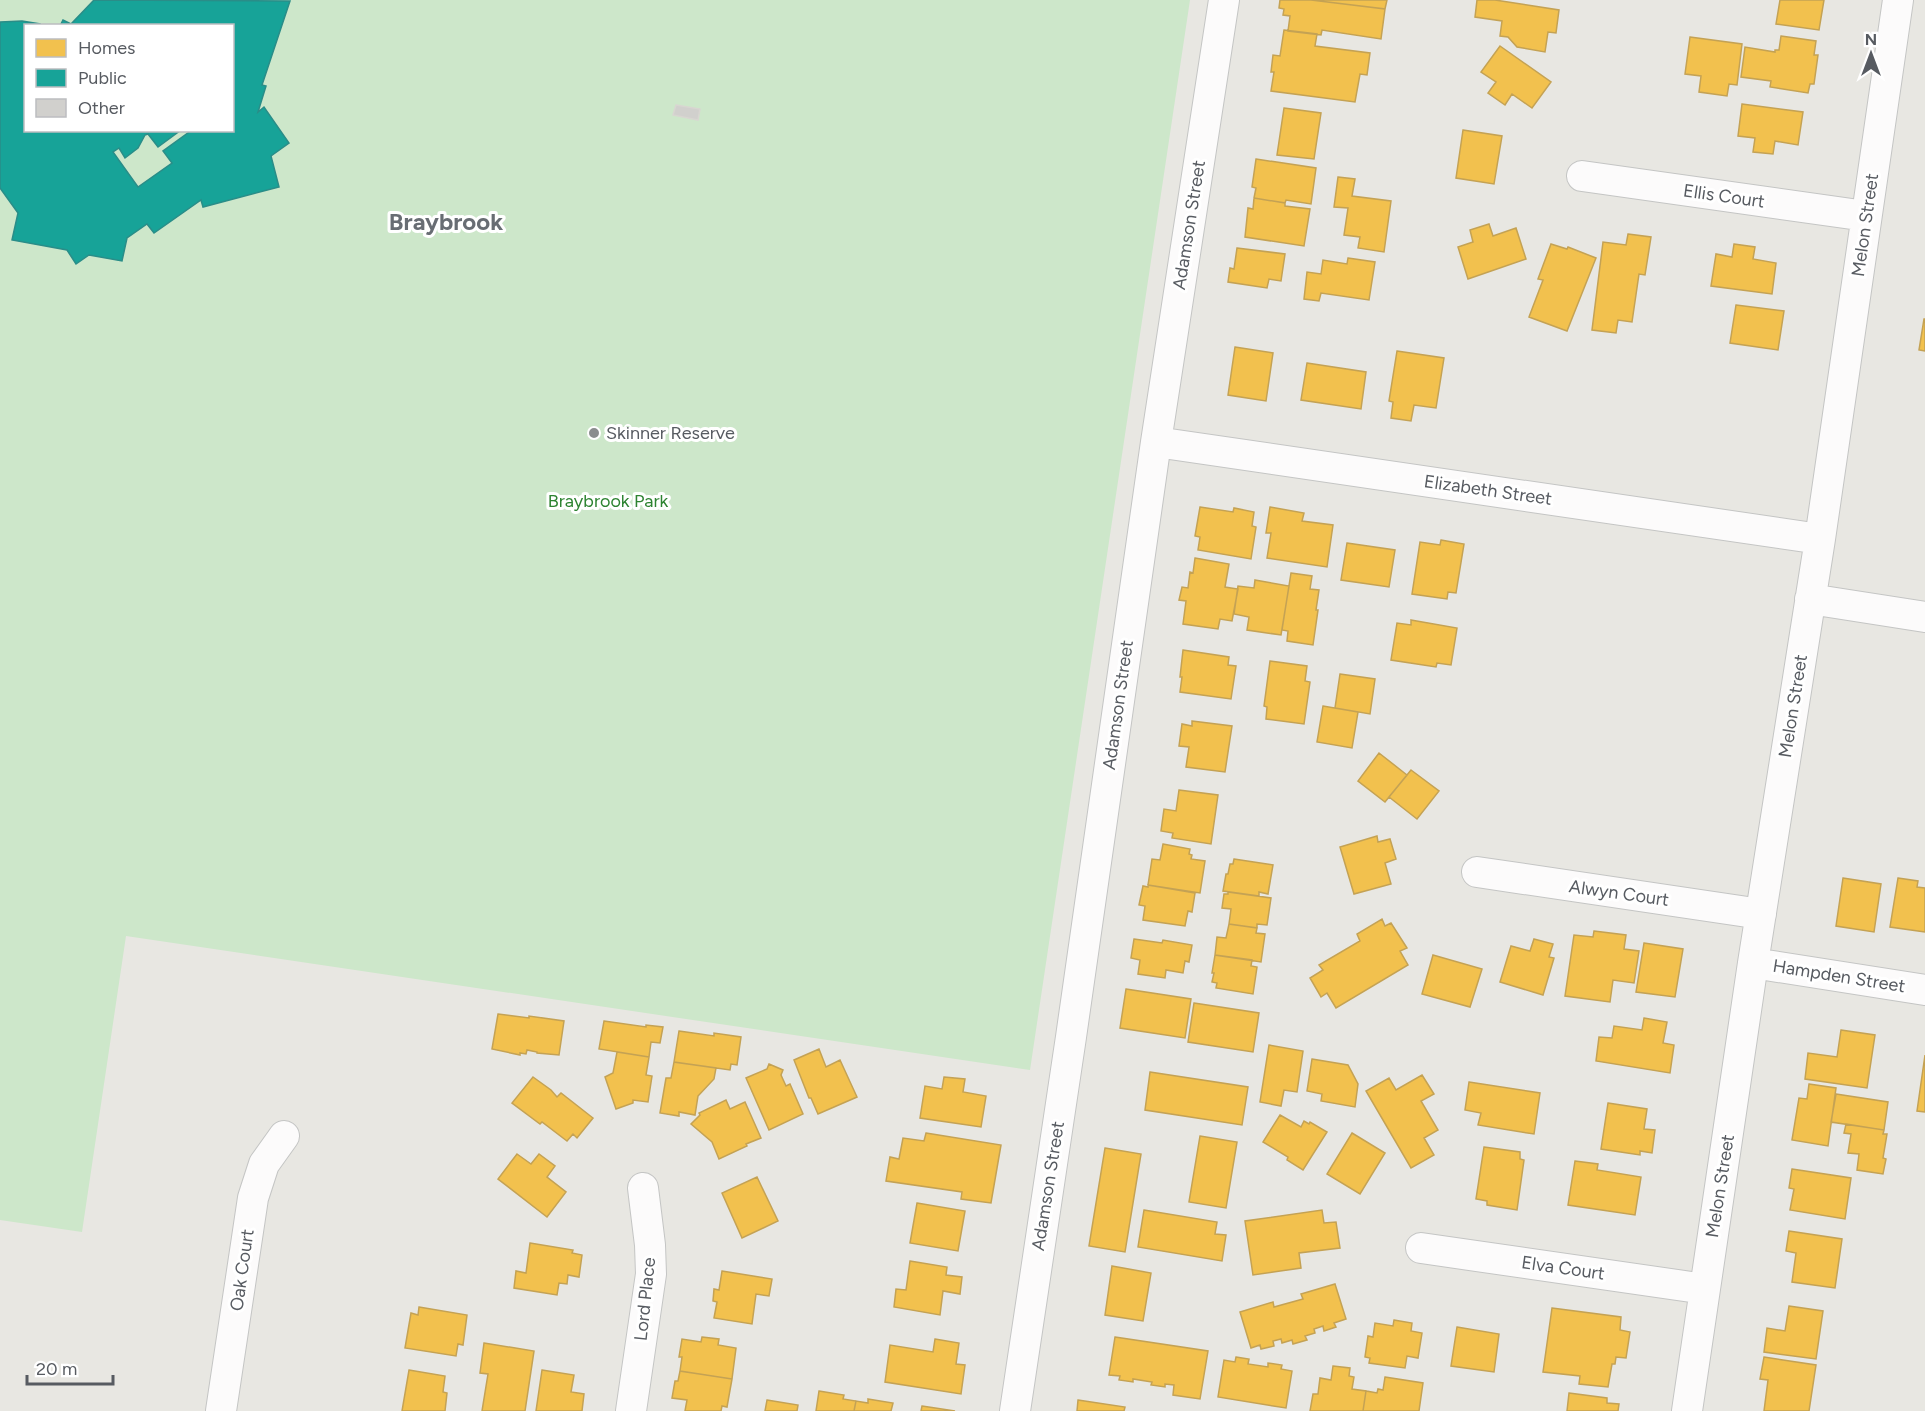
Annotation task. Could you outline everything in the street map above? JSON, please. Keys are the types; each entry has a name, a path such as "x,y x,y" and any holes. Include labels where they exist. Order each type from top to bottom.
{"street":[{"name":"Adamson Street","path":"1015,1411 1156,442 1224,0"},
{"name":"Melon Street","path":"1687,1411 1820,539 1898,0"},
{"name":"Ellis Court","path":"1582,176 1866,216"},
{"name":"Elizabeth Street","path":"1156,442 1820,539"},
{"path":"1810,599 1925,617"},
{"name":"Alwyn Court","path":"1477,872 1761,914"},
{"name":"Hampden Street","path":"1754,963 1925,990"},
{"name":"Oak Court","path":"221,1411 252,1198 264,1164 284,1136"},
{"name":"Lord Place","path":"631,1411 651,1274 643,1188"},
{"name":"Elva Court","path":"1420,1248 1705,1289"}],"green space":[{"name":"Braybrook Park","path":"0,0 1190,0 1030,1070 126,936 82,1232 0,1220"}],"building: Homes":[{"path":"1280,0 1311,0 1385,9 1381,39 1322,30 1321,35 1288,31 1290,16 1283,15 1284,9 1279,8"},
{"path":"1311,0 1387,0 1385,9"},
{"path":"1477,0 1495,0 1559,10 1556,33 1548,32 1545,52 1517,47 1508,37 1500,36 1502,21 1475,17"},
{"path":"1780,0 1824,0 1819,30 1776,24"},
{"path":"1284,30 1317,34 1315,46 1370,53 1367,75 1360,74 1355,102 1271,91 1274,72 1271,72 1273,55 1280,56"},
{"path":"1781,36 1816,41 1814,55 1818,55 1814,84 1810,84 1808,93 1770,87 1771,81 1741,77 1745,47 1775,52 1779,50"},
{"path":"1690,37 1742,44 1737,85 1729,84 1727,96 1699,92 1701,76 1685,74"},
{"path":"1500,46 1551,82 1532,108 1512,94 1505,105 1488,93 1496,82 1481,72"},
{"path":"1742,104 1803,112 1798,145 1775,141 1773,154 1753,152 1755,138 1738,136"},
{"path":"1284,108 1321,113 1314,159 1277,155"},
{"path":"1463,130 1502,136 1494,184 1456,178"},
{"path":"1256,159 1316,168 1311,204 1254,198 1256,188 1252,187"},
{"path":"1338,177 1355,179 1352,196 1391,201 1384,252 1358,248 1360,237 1344,235 1348,208 1334,207"},
{"path":"1254,198 1285,203 1285,206 1310,209 1304,246 1245,237 1248,208 1253,209"},
{"path":"1489,224 1493,236 1516,228 1526,259 1468,279 1458,247 1473,242 1470,230"},
{"path":"1628,234 1651,237 1645,275 1639,274 1632,322 1618,320 1616,333 1592,330 1603,242 1626,245"},
{"path":"1551,244 1567,249 1568,247 1596,258 1567,331 1529,317 1543,280 1538,279"},
{"path":"1734,244 1755,247 1753,259 1776,263 1772,294 1711,286 1716,254 1732,257"},
{"path":"1237,248 1285,254 1281,281 1269,279 1267,288 1228,282 1230,268 1234,269"},
{"path":"1348,258 1375,262 1369,300 1321,293 1319,301 1304,299 1307,272 1321,274 1323,260 1347,264"},
{"path":"1736,305 1784,311 1778,350 1730,343"},
{"path":"1925,319 1925,351 1919,350"},
{"path":"1235,347 1273,353 1266,401 1228,395"},
{"path":"1397,351 1444,358 1436,408 1414,405 1411,421 1391,418 1393,402 1389,401"},
{"path":"1307,363 1366,372 1361,409 1301,400"},
{"path":"1200,507 1233,512 1234,508 1254,512 1252,526 1256,527 1251,559 1198,550 1200,537 1195,536"},
{"path":"1270,507 1304,513 1302,521 1333,525 1327,567 1267,558 1271,533 1266,533"},
{"path":"1441,540 1464,544 1456,593 1448,592 1447,599 1412,594 1420,542 1440,545"},
{"path":"1347,543 1395,550 1389,587 1341,580"},
{"path":"1195,558 1229,564 1225,587 1238,589 1232,621 1220,619 1218,629 1183,624 1186,601 1179,600 1182,587 1188,588"},
{"path":"1291,573 1312,576 1310,589 1319,590 1313,645 1287,641 1288,631 1282,630"},
{"path":"1255,580 1289,586 1281,635 1247,630 1249,617 1234,614 1238,586 1254,588"},
{"path":"1411,620 1457,628 1451,665 1437,663 1436,667 1391,660 1397,623 1411,625"},
{"path":"1183,650 1229,657 1228,665 1236,666 1231,699 1180,692"},
{"path":"1270,661 1307,666 1305,681 1310,682 1304,724 1266,719 1267,707 1264,706"},
{"path":"1340,674 1375,679 1370,714 1335,708"},
{"path":"1323,706 1358,712 1352,748 1317,742"},
{"path":"1192,721 1232,726 1225,772 1186,767 1189,747 1179,746 1182,724 1192,726"},
{"path":"1379,753 1407,775 1385,802 1358,781"},
{"path":"1411,770 1439,791 1417,819 1389,797"},
{"path":"1179,790 1218,795 1211,844 1172,838 1173,833 1161,831 1164,809 1176,811"},
{"path":"1377,836 1378,842 1390,839 1396,859 1385,863 1391,884 1354,894 1340,847"},
{"path":"1163,844 1190,849 1191,859 1205,861 1200,893 1148,885 1152,859 1160,860"},
{"path":"1234,859 1273,865 1268,894 1259,892 1259,896 1223,891 1226,874"},
{"path":"1843,878 1881,884 1874,932 1836,926"},
{"path":"1898,878 1918,881 1917,887 1925,888 1925,932 1890,927"},
{"path":"1148,885 1195,893 1192,912 1188,911 1185,926 1143,920 1145,906 1139,905 1143,886 1148,887"},
{"path":"1228,892 1271,898 1267,925 1257,924 1257,928 1229,924 1231,909 1222,908 1224,894"},
{"path":"1382,919 1385,926 1391,923 1407,948 1400,951 1408,965 1336,1008 1327,993 1321,997 1310,978 1323,970 1319,965 1360,941 1357,934"},
{"path":"1229,924 1257,928 1256,933 1265,934 1261,962 1215,955 1217,937 1226,938"},
{"path":"1594,931 1626,935 1624,949 1639,951 1634,983 1613,980 1610,1002 1565,996 1574,935 1593,937"},
{"path":"1134,939 1162,943 1163,940 1192,945 1189,962 1185,961 1183,973 1166,970 1165,978 1138,974 1140,960 1131,958"},
{"path":"1534,939 1553,944 1549,957 1554,958 1543,995 1500,982 1511,946 1530,951"},
{"path":"1644,943 1683,949 1675,997 1636,992"},
{"path":"1215,955 1252,960 1251,966 1257,967 1253,994 1216,988 1217,983 1212,982"},
{"path":"1433,955 1482,969 1470,1007 1422,994"},
{"path":"1126,989 1191,999 1185,1038 1120,1028"},
{"path":"1194,1003 1259,1013 1253,1052 1188,1042"},
{"path":"498,1014 564,1021 559,1055 527,1050 526,1054 520,1053 520,1055 492,1049"},
{"path":"1644,1018 1667,1022 1663,1043 1674,1045 1670,1073 1596,1061 1599,1037 1612,1038 1614,1026 1642,1030"},
{"path":"604,1021 663,1027 660,1043 651,1042 649,1057 599,1049"},
{"path":"1841,1030 1875,1035 1867,1088 1805,1079 1808,1053 1837,1057"},
{"path":"679,1031 741,1037 737,1065 731,1064 730,1070 674,1062"},
{"path":"1269,1045 1303,1051 1297,1092 1284,1090 1281,1106 1260,1102"},
{"path":"819,1049 826,1067 840,1060 857,1097 818,1114 794,1060"},
{"path":"617,1052 649,1057 646,1075 652,1076 648,1102 633,1100 633,1103 616,1109 605,1077 613,1073"},
{"path":"1925,1055 1925,1112 1917,1111"},
{"path":"1312,1059 1348,1065 1358,1084 1355,1107 1321,1101 1322,1094 1307,1091"},
{"path":"674,1062 716,1068 714,1079 698,1096 695,1115 679,1112 679,1116 660,1113 666,1078 671,1078"},
{"path":"769,1064 783,1070 781,1075 786,1086 790,1084 803,1114 769,1130 746,1078 767,1069"},
{"path":"1150,1072 1248,1087 1242,1125 1145,1110"},
{"path":"1422,1075 1434,1094 1421,1101 1438,1130 1424,1138 1434,1155 1411,1168 1366,1091 1389,1078 1396,1090"},
{"path":"533,1077 557,1097 561,1093 593,1118 577,1138 573,1134 567,1141 512,1103"},
{"path":"944,1077 965,1079 963,1092 986,1096 981,1127 920,1118 925,1086 942,1089"},
{"path":"1469,1082 1540,1093 1534,1134 1478,1125 1481,1113 1465,1110"},
{"path":"1809,1084 1836,1088 1828,1146 1792,1140 1799,1098 1807,1099"},
{"path":"1836,1094 1888,1102 1884,1130 1831,1122"},
{"path":"726,1100 730,1109 745,1102 761,1138 719,1159 712,1142 691,1124 700,1115 699,1113"},
{"path":"1608,1103 1647,1109 1644,1129 1655,1130 1652,1153 1640,1151 1640,1155 1601,1149"},
{"path":"1280,1115 1301,1127 1304,1121 1309,1124 1310,1122 1327,1132 1303,1170 1287,1160 1288,1157 1263,1142"},
{"path":"1846,1124 1884,1130 1883,1134 1887,1134 1883,1174 1857,1170 1859,1154 1848,1153 1851,1134 1844,1133"},
{"path":"926,1133 1001,1145 991,1203 961,1199 962,1192 886,1181 890,1157 899,1159 903,1138 924,1141"},
{"path":"1352,1133 1385,1153 1360,1194 1327,1174"},
{"path":"1200,1136 1237,1142 1226,1208 1189,1202"},
{"path":"1484,1147 1520,1152 1520,1159 1524,1160 1517,1210 1487,1205 1487,1201 1476,1199"},
{"path":"1105,1148 1141,1154 1125,1252 1089,1246"},
{"path":"517,1154 531,1164 539,1154 555,1166 547,1177 566,1192 547,1217 498,1179"},
{"path":"1575,1161 1598,1164 1597,1170 1641,1177 1635,1215 1568,1205"},
{"path":"1792,1169 1851,1178 1845,1219 1790,1210 1794,1189 1789,1188"},
{"path":"757,1177 778,1221 742,1238 722,1193"},
{"path":"917,1203 965,1211 958,1251 910,1243"},
{"path":"1144,1210 1217,1222 1215,1234 1226,1235 1222,1261 1138,1247"},
{"path":"1322,1210 1324,1223 1336,1222 1340,1248 1299,1253 1301,1268 1253,1275 1245,1221"},
{"path":"1789,1231 1842,1239 1835,1288 1792,1282 1796,1253 1786,1251"},
{"path":"530,1243 573,1250 572,1253 582,1255 579,1277 568,1275 567,1284 559,1283 557,1295 514,1288 516,1271 526,1273"},
{"path":"910,1261 947,1267 946,1275 962,1277 960,1294 943,1291 940,1315 894,1307 896,1289 906,1290"},
{"path":"1112,1266 1151,1273 1143,1321 1105,1315"},
{"path":"722,1271 772,1279 769,1296 756,1294 752,1324 714,1318 717,1302 713,1301 714,1289 719,1290"},
{"path":"1335,1284 1346,1319 1334,1323 1336,1327 1324,1331 1323,1326 1314,1329 1315,1333 1305,1336 1307,1340 1293,1344 1292,1340 1282,1343 1281,1339 1273,1341 1274,1346 1261,1349 1260,1345 1251,1348 1240,1312 1273,1302 1274,1307 1303,1299 1301,1294"},
{"path":"1789,1306 1823,1311 1816,1359 1764,1352 1767,1328 1785,1331"},
{"path":"419,1307 467,1315 463,1345 458,1344 456,1356 405,1348 411,1313 418,1315"},
{"path":"1552,1308 1621,1317 1620,1330 1630,1332 1626,1358 1616,1357 1615,1364 1612,1364 1608,1387 1579,1384 1580,1376 1543,1372"},
{"path":"1394,1320 1412,1323 1411,1331 1422,1333 1418,1358 1407,1356 1405,1368 1369,1363 1370,1358 1365,1357 1368,1336 1373,1337 1375,1323 1393,1326"},
{"path":"1457,1327 1499,1334 1494,1372 1451,1366"},
{"path":"702,1337 719,1339 718,1345 736,1348 732,1379 680,1371 682,1357 679,1357 682,1339 701,1342"},
{"path":"1115,1337 1208,1351 1200,1399 1173,1395 1174,1385 1165,1384 1165,1387 1151,1385 1152,1382 1133,1379 1133,1382 1119,1380 1120,1376 1109,1375"},
{"path":"935,1339 959,1343 956,1364 965,1365 961,1394 885,1382 890,1345 933,1352"},
{"path":"484,1343 534,1351 525,1411 482,1411 488,1374 480,1373"},
{"path":"1236,1357 1249,1359 1248,1364 1268,1367 1268,1363 1282,1365 1281,1369 1292,1371 1286,1408 1218,1397 1224,1360 1235,1362"},
{"path":"1764,1357 1816,1365 1809,1411 1764,1411 1768,1380 1760,1379"},
{"path":"1333,1366 1350,1368 1349,1376 1354,1377 1352,1389 1366,1391 1363,1411 1310,1411 1313,1394 1318,1394 1320,1378 1331,1380"},
{"path":"409,1370 445,1376 443,1392 447,1393 445,1411 402,1411"},
{"path":"542,1370 574,1375 571,1392 584,1394 582,1411 536,1411"},
{"path":"680,1371 732,1379 727,1407 722,1406 721,1411 685,1411 687,1400 672,1398 675,1381 678,1381"},
{"path":"1385,1377 1423,1383 1419,1411 1363,1411 1366,1391 1377,1393 1378,1389 1383,1390"},
{"path":"819,1391 844,1395 843,1399 856,1401 854,1411 816,1411"},
{"path":"1569,1393 1607,1398 1607,1403 1619,1404 1618,1411 1567,1411"},
{"path":"868,1399 893,1403 891,1411 854,1411 856,1401 868,1403"},
{"path":"767,1400 798,1405 797,1411 765,1411"},
{"path":"1078,1400 1125,1407 1124,1411 1077,1411"},
{"path":"922,1406 955,1411 921,1411"}],"building: Public":[{"path":"94,0 290,1 262,85 266,86 258,112 264,107 289,143 271,156 279,187 203,207 201,200 154,233 147,224 127,238 122,261 89,255 76,264 67,250 12,240 18,213 0,188 0,22 22,21 40,24 24,24 24,132 178,132 158,147 148,134 145,135 138,148 125,158 119,148 113,152 138,187 172,163 163,151 189,132 234,132 234,24 71,24"}],"building: Other":[{"path":"676,105 700,109 698,120 673,115"}],"place":[{"name":"Skinner Reserve","path":"594,433"}],"district":[{"name":"Braybrook","path":"446,221"}]}
